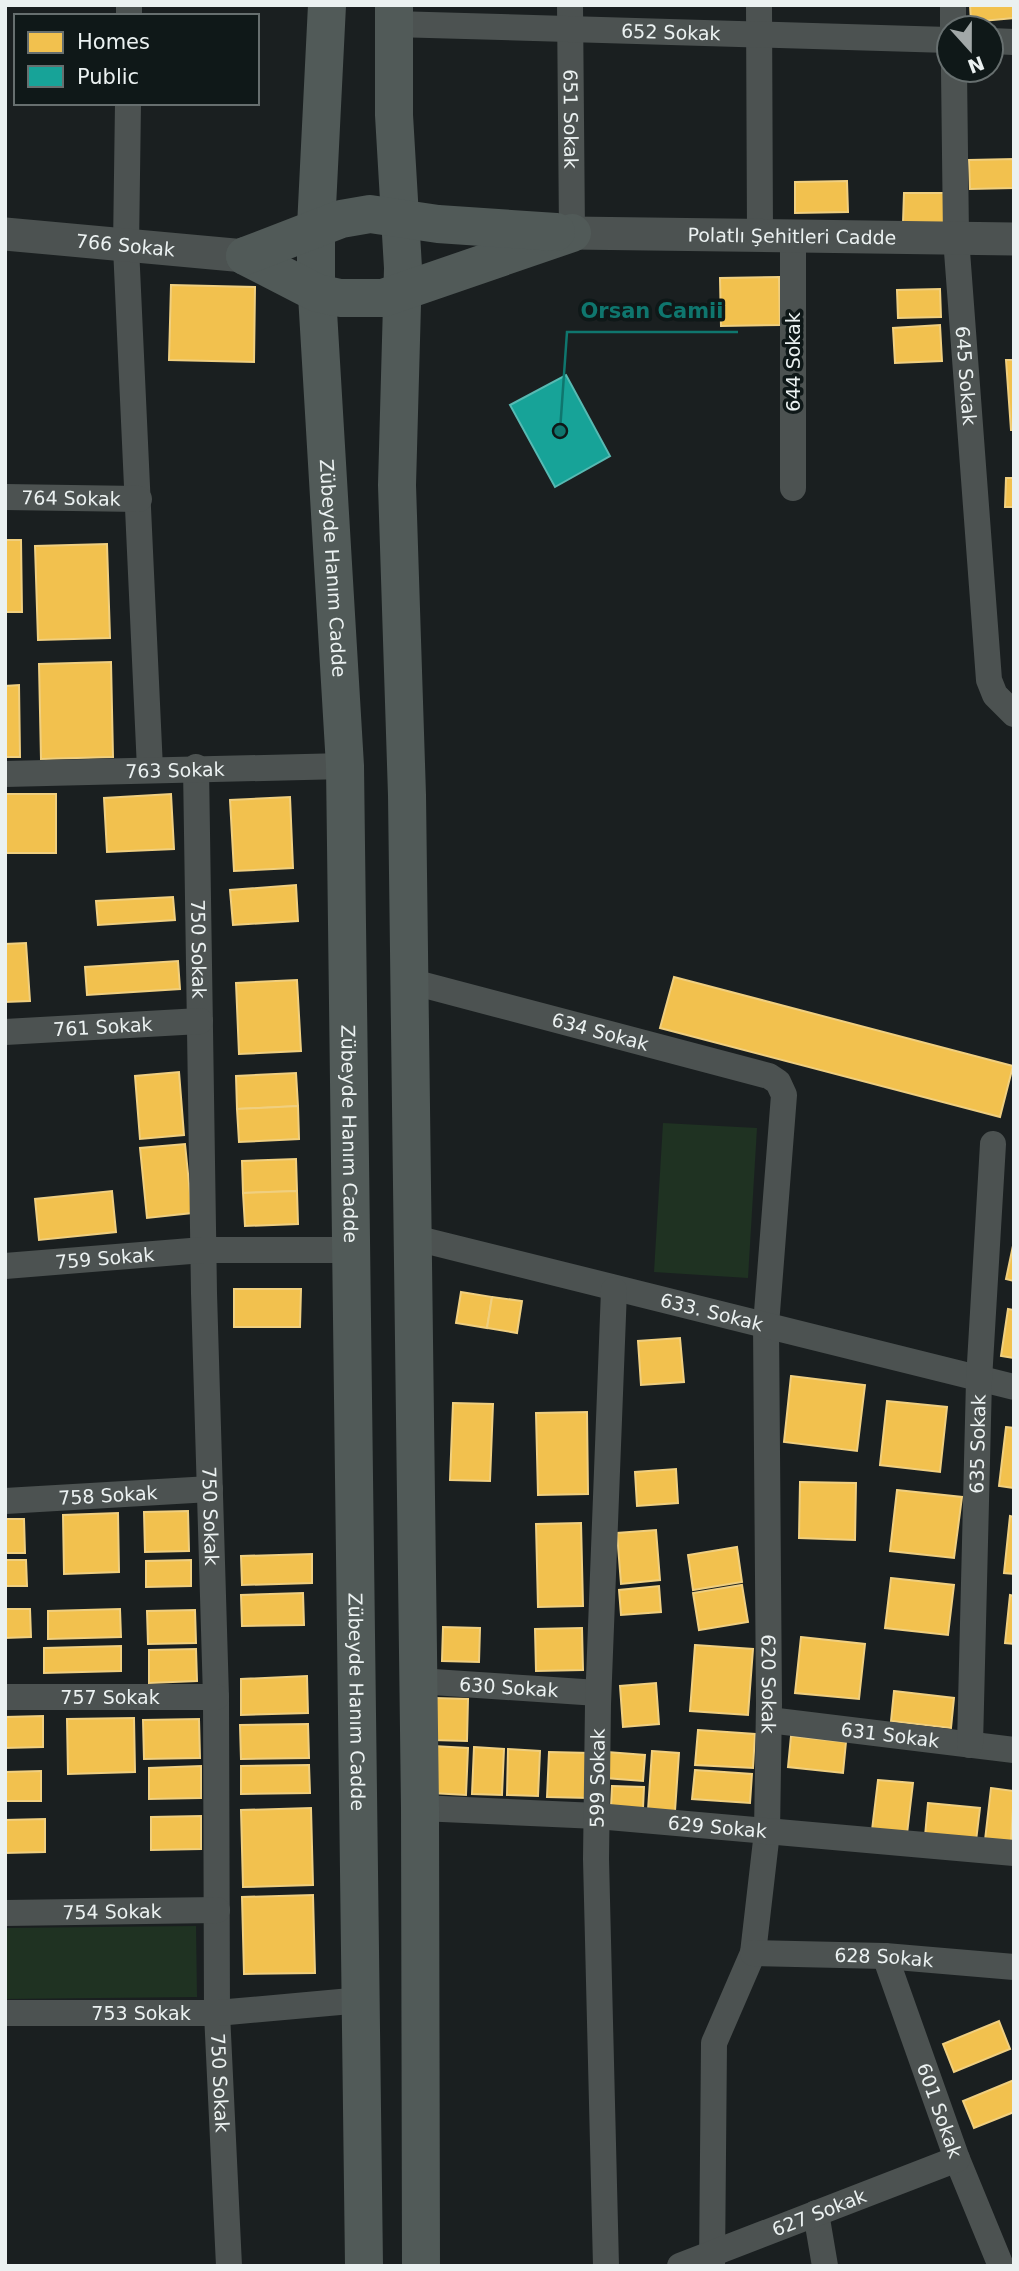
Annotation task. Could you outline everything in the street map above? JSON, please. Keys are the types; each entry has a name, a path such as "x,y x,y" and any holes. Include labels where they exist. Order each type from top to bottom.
{"highway":[{"name":"Zübeyde Hanım Cadde","path":"327,5 316,227 317,293 345,766 364,2266"},
{"path":"393,15 394,116 401,220 402,293 397,485 407,795 420,1808 421,2266"},
{"path":"245,256 316,227 370,214 401,220 572,233"},
{"path":"245,256 317,293 358,299 383,298 572,233"}],"street":[{"path":"759,5 760,235"},
{"name":"652 Sokak","path":"393,15 570,17 759,34 935,40"},
{"name":"651 Sokak","path":"570,17 572,233"},
{"name":"645 Sokak","path":"954,84 956,238 989,680 995,695 1014,714"},
{"path":"128,105 126,247 150,769"},
{"name":"Polatlı Şehitleri Cadde","path":"572,233 1014,239"},
{"name":"766 Sokak","path":"5,234 245,256"},
{"name":"644 Sokak","path":"793,236 793,488"},
{"name":"764 Sokak","path":"5,497 139,499"},
{"name":"763 Sokak","path":"5,774 196,767 345,766"},
{"name":"750 Sokak","path":"196,767 203,1250 216,1697 217,2013 229,2266"},
{"name":"634 Sokak","path":"409,981 769,1076 778,1082 784,1095"},
{"name":"761 Sokak","path":"5,1032 200,1021"},
{"name":"620 Sokak","path":"712,2259 714,2043 753,1953 767,1832 769,1720 766,1325 784,1095"},
{"name":"635 Sokak","path":"970,1745 976,1599 979,1380 993,1144"},
{"name":"633. Sokak","path":"411,1237 614,1290 1014,1387"},
{"name":"759 Sokak","path":"5,1266 203,1250 352,1250"},
{"name":"599 Sokak","path":"607,2266 597,1816 598,1693 614,1290"},
{"name":"758 Sokak","path":"5,1502 210,1489"},
{"name":"630 Sokak","path":"418,1681 598,1693"},
{"name":"757 Sokak","path":"5,1697 216,1697"},
{"name":"631 Sokak","path":"769,1720 1014,1750"},
{"name":"629 Sokak","path":"420,1808 597,1816 1014,1853"},
{"name":"754 Sokak","path":"5,1913 217,1910"},
{"name":"628 Sokak","path":"753,1953 885,1956 1014,1967"},
{"name":"601 Sokak","path":"885,1956 957,2159 1001,2266"},
{"name":"753 Sokak","path":"5,2013 217,2013 362,2000"},
{"name":"627 Sokak","path":"680,2266 712,2259 816,2213 957,2159"},
{"path":"816,2213 825,2266"}],"green space":[{"path":"663,1123 757,1128 748,1278 654,1272"},
{"path":"196,1926 197,1997 5,1999 5,1928"}],"building: Homes":[{"path":"970,5 1014,5 1014,18 1005,19 1005,14 971,14"},
{"path":"1014,159 1014,188 970,189 969,160"},
{"path":"847,181 848,212 795,213 795,182"},
{"path":"904,193 946,193 946,223 903,223"},
{"path":"779,277 780,325 721,326 720,278"},
{"path":"171,285 255,287 254,362 169,360"},
{"path":"940,289 941,317 898,318 897,290"},
{"path":"940,325 942,361 895,363 893,328"},
{"path":"1006,360 1014,360 1014,430 1011,430"},
{"path":"1006,478 1014,478 1014,507 1005,507"},
{"path":"5,540 21,540 22,612 5,612"},
{"path":"107,544 110,638 38,640 35,546"},
{"path":"111,662 113,757 41,759 39,664"},
{"path":"19,685 20,757 5,757 5,686"},
{"path":"5,794 56,794 56,853 5,853"},
{"path":"171,794 174,849 107,852 104,798"},
{"path":"290,797 293,868 234,871 230,800"},
{"path":"296,885 298,921 233,925 230,890"},
{"path":"173,897 175,920 98,925 96,901"},
{"path":"26,943 30,1001 5,1002 5,944"},
{"path":"178,961 180,989 87,995 85,967"},
{"path":"674,977 1013,1066 1000,1117 660,1028"},
{"path":"297,980 301,1051 239,1054 236,983"},
{"path":"179,1072 184,1135 140,1139 135,1076"},
{"path":"296,1073 298,1106 237,1109 236,1076"},
{"path":"298,1106 299,1139 239,1142 237,1109"},
{"path":"185,1144 192,1213 147,1218 140,1148"},
{"path":"296,1159 297,1191 243,1193 242,1161"},
{"path":"112,1191 116,1232 39,1240 35,1199"},
{"path":"297,1191 298,1224 245,1226 243,1193"},
{"path":"1014,1241 1014,1281 1006,1279"},
{"path":"234,1289 301,1289 300,1327 234,1327"},
{"path":"461,1292 492,1297 487,1328 456,1323"},
{"path":"492,1297 522,1301 517,1333 487,1328"},
{"path":"1008,1309 1014,1310 1014,1358 1001,1356"},
{"path":"680,1338 684,1382 641,1385 638,1341"},
{"path":"791,1376 865,1385 857,1451 784,1442"},
{"path":"887,1401 947,1407 940,1472 880,1465"},
{"path":"453,1403 493,1404 490,1481 450,1480"},
{"path":"587,1412 588,1494 538,1495 536,1413"},
{"path":"1006,1427 1014,1428 1014,1488 999,1486"},
{"path":"676,1469 678,1503 637,1506 635,1472"},
{"path":"800,1482 856,1483 855,1540 799,1538"},
{"path":"897,1490 962,1497 954,1558 890,1551"},
{"path":"188,1511 189,1551 145,1552 144,1512"},
{"path":"118,1513 119,1572 64,1574 63,1515"},
{"path":"1010,1516 1014,1517 1014,1574 1004,1573"},
{"path":"5,1519 24,1519 25,1553 5,1553"},
{"path":"581,1523 583,1606 538,1607 536,1524"},
{"path":"656,1530 660,1580 621,1584 617,1533"},
{"path":"737,1547 742,1582 693,1590 688,1555"},
{"path":"312,1554 312,1583 242,1585 241,1556"},
{"path":"5,1560 26,1560 27,1586 5,1586"},
{"path":"191,1560 191,1586 146,1587 146,1561"},
{"path":"891,1578 954,1585 948,1635 885,1628"},
{"path":"742,1585 748,1622 699,1630 693,1593"},
{"path":"659,1586 661,1612 621,1615 619,1590"},
{"path":"303,1593 304,1625 242,1626 241,1595"},
{"path":"1010,1595 1014,1596 1014,1644 1005,1643"},
{"path":"5,1609 30,1609 31,1637 5,1638"},
{"path":"120,1609 121,1637 48,1639 48,1611"},
{"path":"195,1610 196,1643 148,1644 147,1611"},
{"path":"443,1627 480,1628 479,1662 442,1661"},
{"path":"582,1628 583,1670 536,1671 535,1629"},
{"path":"801,1637 865,1644 859,1699 795,1693"},
{"path":"695,1645 753,1649 748,1715 690,1711"},
{"path":"121,1646 121,1671 44,1673 44,1648"},
{"path":"196,1649 197,1681 149,1683 149,1650"},
{"path":"307,1676 308,1713 241,1715 241,1679"},
{"path":"656,1683 659,1724 623,1727 620,1686"},
{"path":"894,1691 954,1698 951,1728 891,1721"},
{"path":"435,1698 468,1699 467,1741 433,1740"},
{"path":"43,1716 43,1747 5,1748 5,1717"},
{"path":"134,1718 135,1772 68,1774 67,1719"},
{"path":"199,1719 200,1758 144,1759 143,1720"},
{"path":"308,1724 309,1758 241,1759 240,1725"},
{"path":"698,1730 755,1734 753,1768 695,1765"},
{"path":"791,1736 846,1742 843,1773 788,1767"},
{"path":"433,1746 468,1748 466,1795 432,1793"},
{"path":"474,1747 504,1749 502,1795 472,1794"},
{"path":"508,1749 540,1751 538,1796 507,1795"},
{"path":"652,1751 679,1753 675,1811 648,1810"},
{"path":"549,1752 591,1753 589,1798 547,1797"},
{"path":"607,1752 645,1755 643,1781 605,1778"},
{"path":"309,1765 310,1793 241,1794 241,1766"},
{"path":"201,1766 201,1798 149,1799 149,1768"},
{"path":"695,1770 752,1774 750,1803 692,1799"},
{"path":"41,1771 41,1801 5,1801 5,1772"},
{"path":"878,1780 913,1783 907,1834 872,1830"},
{"path":"612,1786 644,1787 643,1808 611,1807"},
{"path":"991,1788 1014,1791 1011,1842 985,1840"},
{"path":"928,1803 980,1808 976,1841 925,1836"},
{"path":"311,1808 313,1885 243,1887 241,1810"},
{"path":"201,1816 201,1849 151,1850 151,1817"},
{"path":"45,1819 45,1852 5,1853 5,1820"},
{"path":"313,1895 315,1973 244,1974 242,1897"},
{"path":"999,2021 1010,2049 954,2072 943,2044"},
{"path":"1014,2080 1014,2112 974,2128 963,2101"}],"building: Public":[{"path":"566,375 610,456 555,487 510,405"}],"place":[{"name":"Orsan Camii","path":"560,431"}]}
